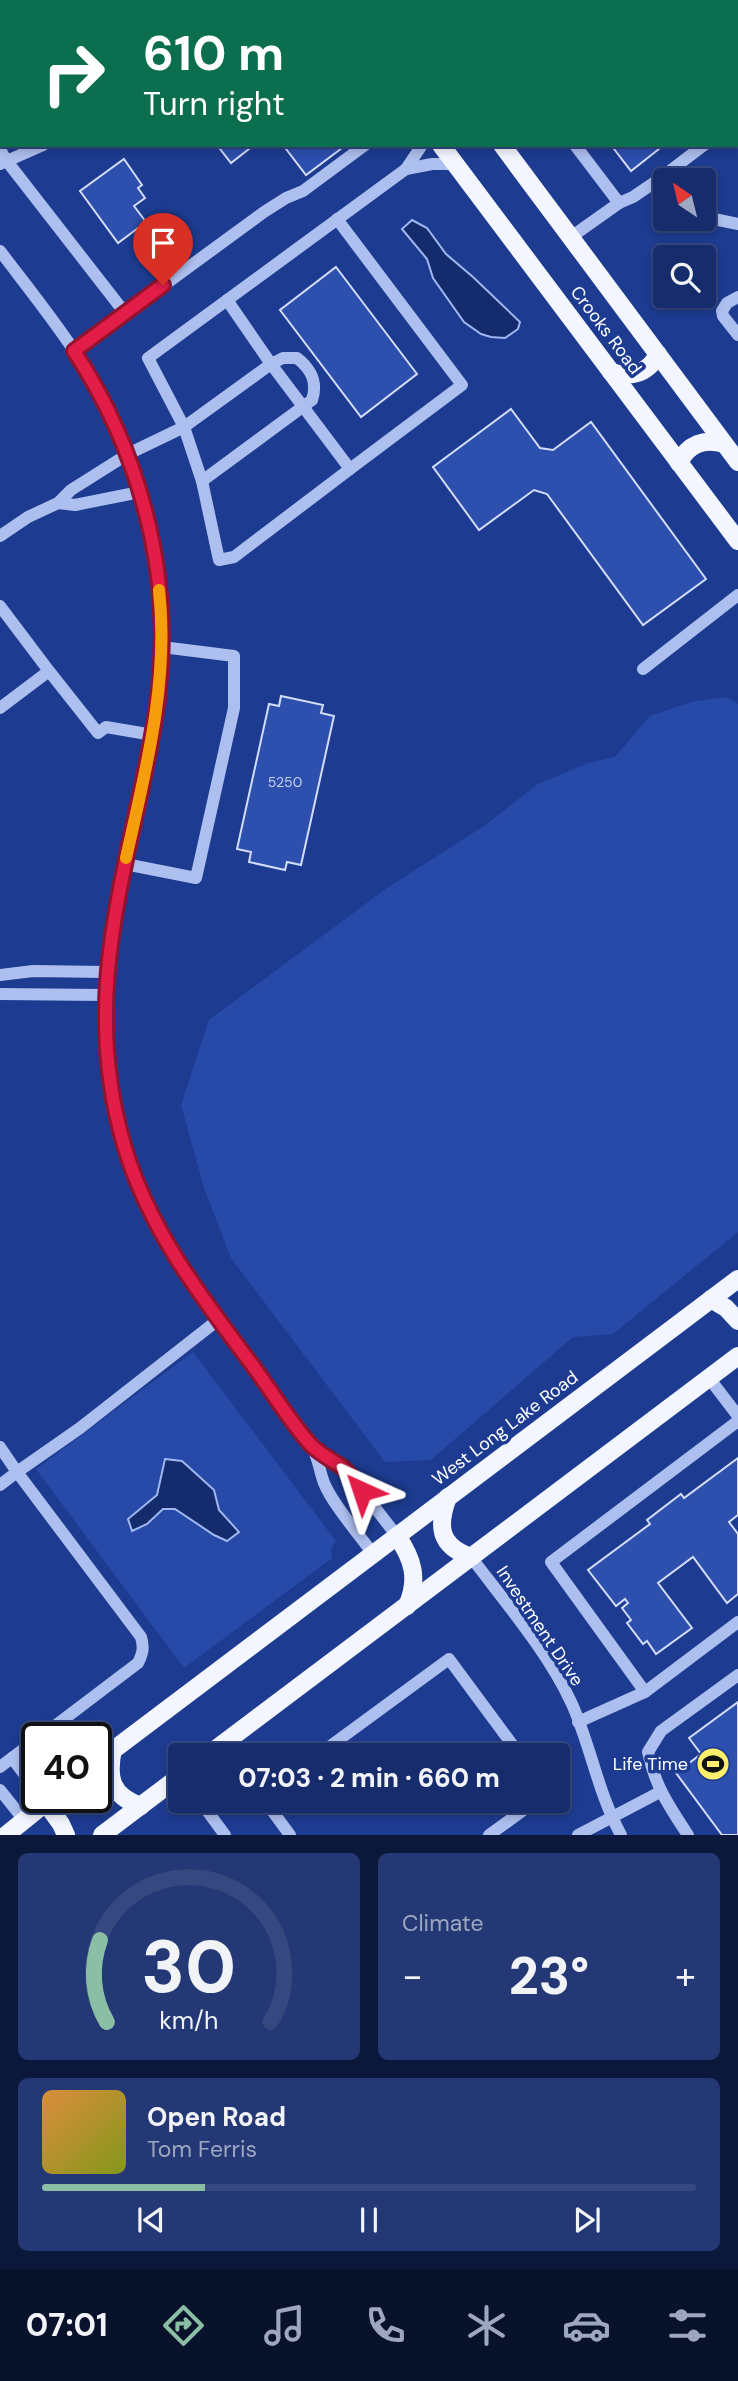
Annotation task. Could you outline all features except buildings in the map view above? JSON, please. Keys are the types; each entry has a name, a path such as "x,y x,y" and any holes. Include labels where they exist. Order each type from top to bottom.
{"main road":[{"name":"Crooks Road","path":"442,147 738,541"},
{"name":"Crooks Road","path":"504,147 738,462"},
{"path":"611,372 623,375 640,373 651,366 658,354"},
{"path":"679,463 687,450 699,443 724,444"},
{"name":"West Long Lake Road","path":"113,1749 738,1279"},
{"path":"711,1299 726,1308 738,1321"},
{"path":"224,1743 737,1355"},
{"path":"448,1497 443,1510 443,1533 452,1548 471,1557"},
{"path":"397,1536 407,1550 414,1572 407,1606"},
{"path":"113,1749 110,1764 113,1785 125,1799 141,1806"},
{"path":"102,1835 168,1785"},
{"path":"5,1835 30,1813"},
{"path":"54,1813 66,1835"}],"street":[{"path":"37,147 2,158 125,313"},
{"path":"74,351 264,212 303,191 362,147"},
{"path":"337,219 462,385 234,557 219,560 202,481 184,427 169,393 148,358 337,219 406,169 421,147"},
{"path":"577,147 619,203"},
{"path":"679,168 702,147"},
{"path":"406,169 432,164 455,164"},
{"path":"571,237 619,203 653,188"},
{"path":"716,219 738,223"},
{"path":"0,251 74,351 98,389 128,454 141,492 158,578 162,647 159,691 153,735 113,919 106,972 104,1023 109,1070 117,1118 130,1163 163,1237 218,1320 313,1447 345,1469 397,1536"},
{"path":"738,297 727,303 722,311 738,335"},
{"path":"227,300 350,469"},
{"path":"0,536 28,517 58,503 71,490 128,454 184,427 271,363 290,357 297,358 313,378 316,389 312,400 202,481"},
{"path":"58,503 75,505 141,492"},
{"path":"643,669 738,595"},
{"path":"0,606 98,733 106,727 153,735"},
{"path":"124,864 196,878 234,708 234,656 162,647"},
{"path":"0,708 49,671"},
{"path":"0,975 33,971 106,972"},
{"path":"0,994 105,995"},
{"path":"0,1485 80,1428 218,1320"},
{"path":"645,1692 551,1562 738,1419 709,1378"},
{"path":"0,1447 141,1637 143,1645 143,1654 138,1663 60,1722"},
{"path":"313,1447 325,1486 373,1554"},
{"name":"Investment Drive","path":"471,1557 540,1652 567,1696 611,1817 621,1835"},
{"path":"578,1722 645,1692 738,1622"},
{"path":"334,1743 449,1659 511,1743"},
{"path":"688,1835 660,1792 648,1752 661,1731 738,1675"},
{"path":"0,1767 21,1751"},
{"path":"12,1758 21,1769"},
{"path":"0,1790 24,1820"},
{"path":"578,1835 660,1792"},
{"path":"209,1813 225,1835"},
{"path":"274,1813 290,1835"},
{"path":"489,1835 519,1813"}],"shaded area":[{"path":"412,220 427,228 446,254 520,322 518,329 505,338 491,337 481,334 464,322 433,278 427,259 402,229"},
{"path":"726,697 738,704 738,1232 613,1334 573,1337 431,1460 385,1462 231,1258 204,1188 181,1105 209,1020 387,888 484,826 538,784 588,763 615,757 650,716 691,702"},
{"path":"193,1352 336,1541 331,1549 332,1558 184,1668 36,1469"},
{"path":"165,1459 182,1461 214,1490 219,1510 239,1532 227,1541 175,1509 163,1509 147,1524 132,1531 128,1519 157,1495"}],"slow traffic":[{"path":"126,858 153,735 159,691 162,647 159,590"}],"place":[{"name":"Life Time","path":"713,1764"}],"route":[{"path":"163,285 74,351 110,413 135,472 151,534 162,625 159,691 153,735 113,919 106,972 104,1023 113,1096 123,1142 138,1186 169,1248 313,1447 345,1469 362,1491"}]}
